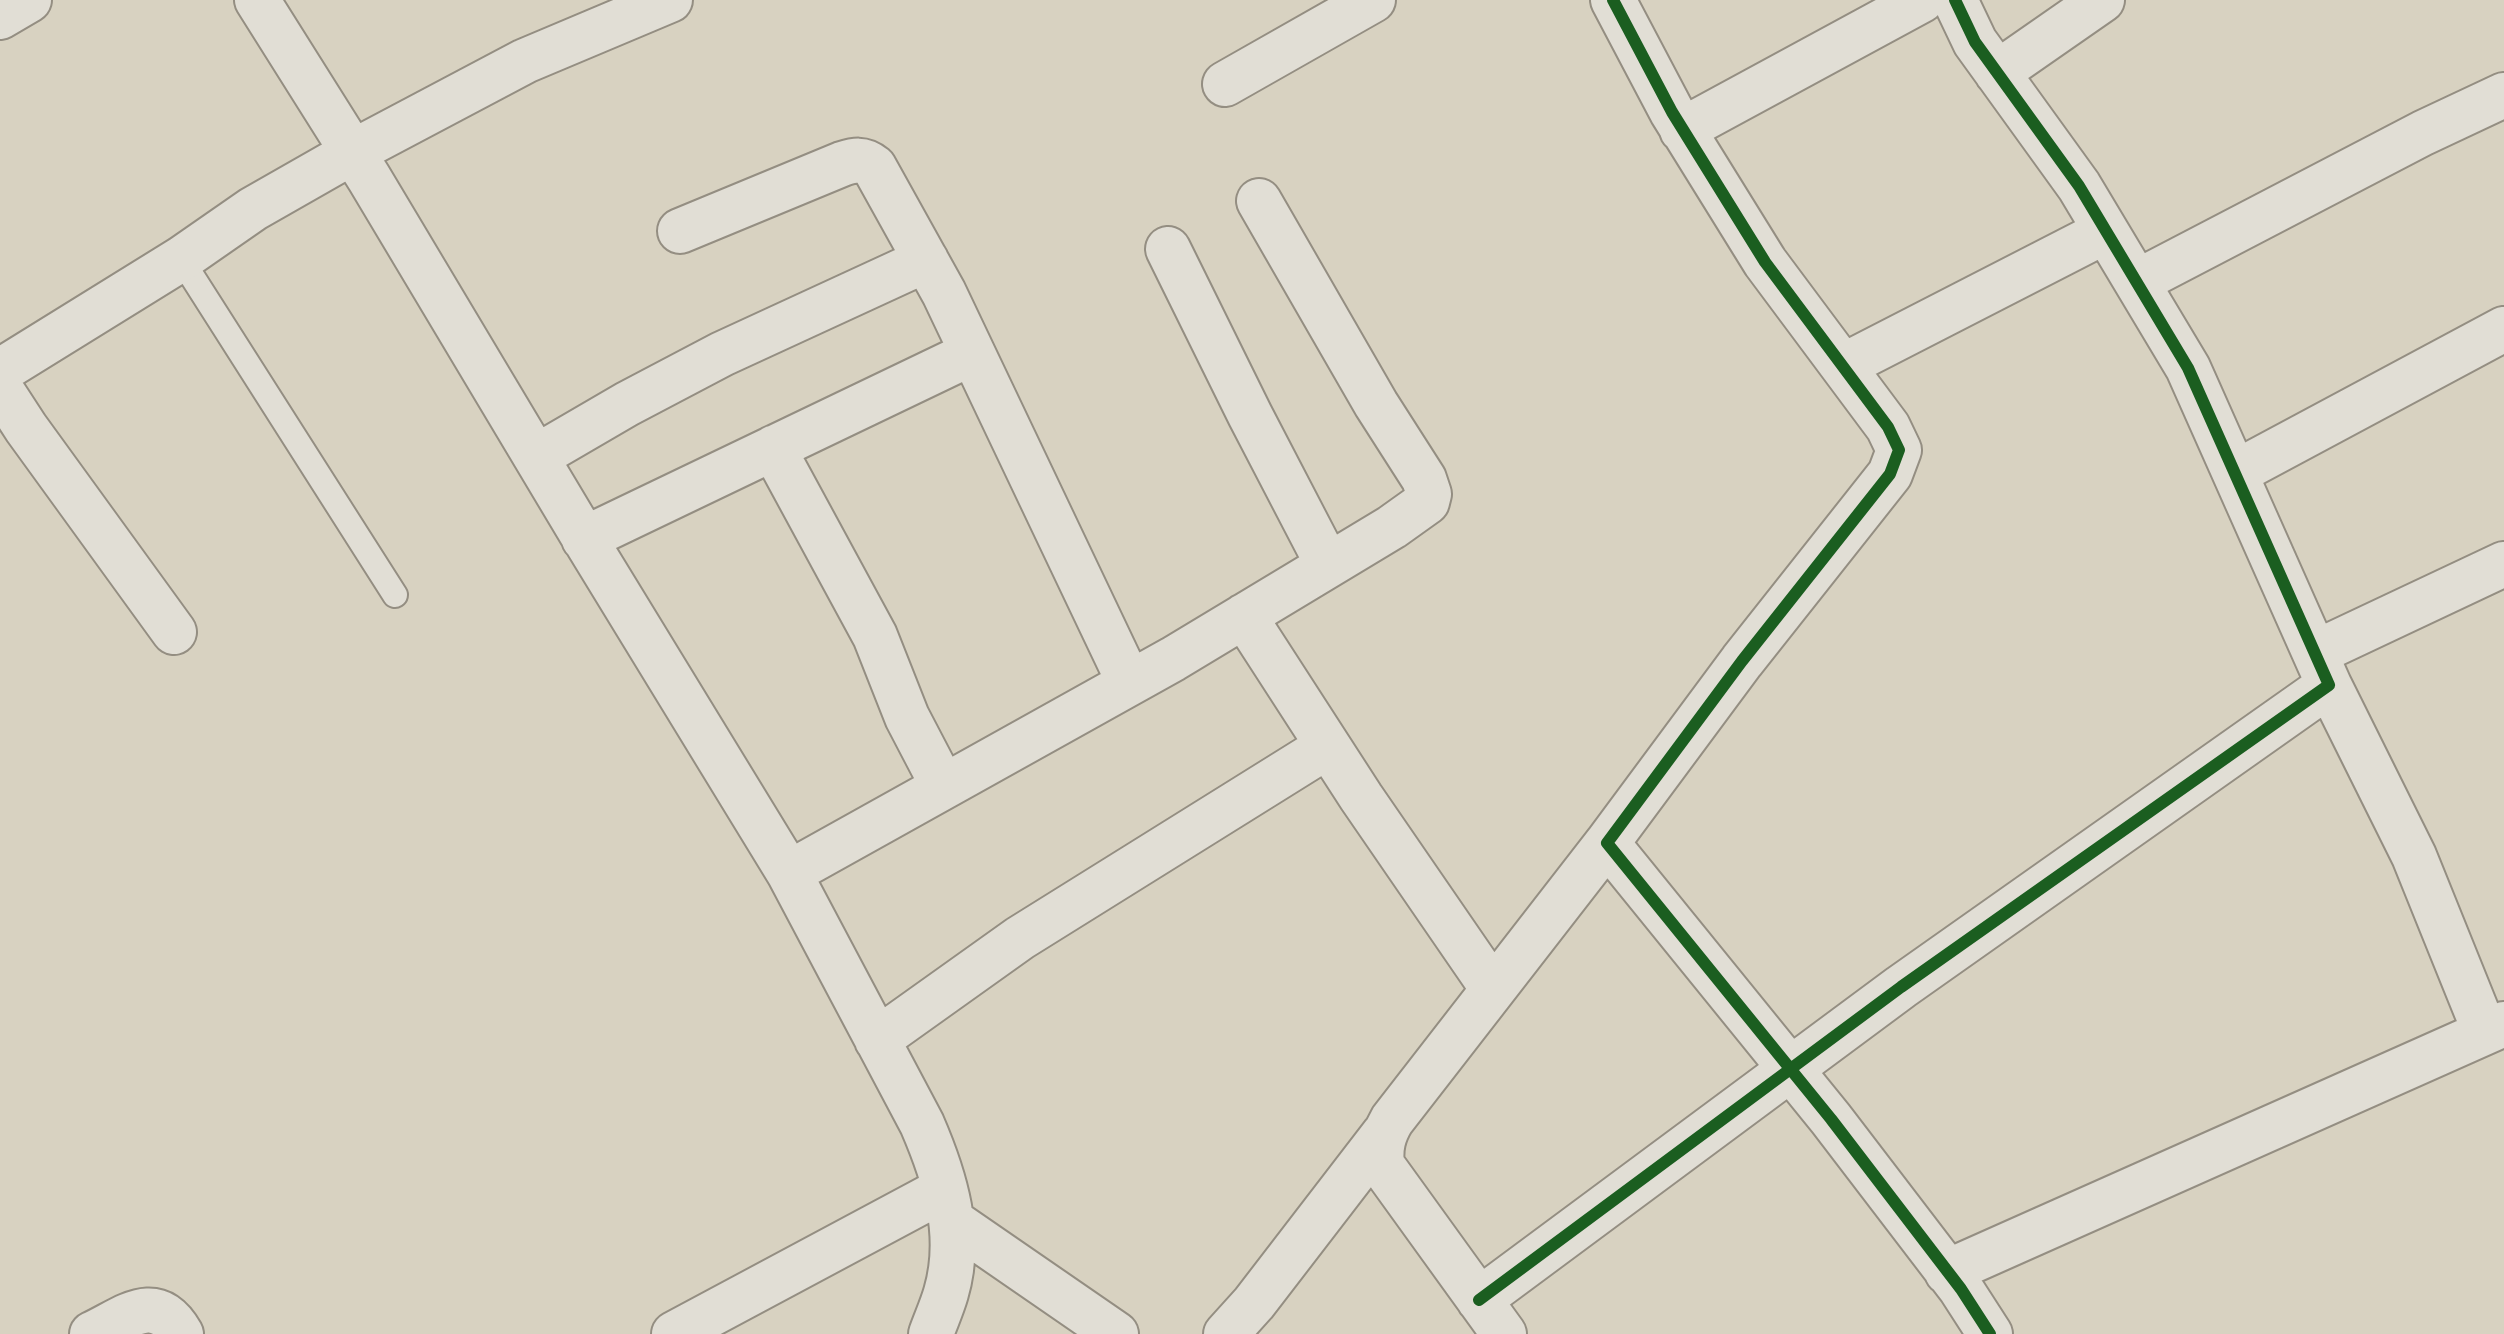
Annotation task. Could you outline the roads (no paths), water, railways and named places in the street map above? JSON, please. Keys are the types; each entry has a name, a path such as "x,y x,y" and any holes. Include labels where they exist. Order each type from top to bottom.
{"street":[{"path":"0,17 29,0"},
{"path":"257,0 353,152 584,539 789,873 922,1124 936,1156 949,1205 952,1259 947,1291 931,1334"},
{"path":"0,371 181,259 253,209 353,152 525,61 670,0"},
{"path":"1225,84 1373,0"},
{"path":"1226,1334 1254,1303 1384,1134 1742,661 1890,474 1896,462 1899,450 1896,440 1765,262 1682,130 1613,0"},
{"path":"1682,130 1922,0"},
{"path":"1947,1272 2494,1028 2322,669 2188,368 2079,186 1975,42 1955,0"},
{"path":"1997,73 2102,0"},
{"path":"2137,282 2423,133 2504,95"},
{"path":"680,231 842,164 867,161 874,167 926,260 1129,682"},
{"path":"789,873 1244,616 1427,502 1428,487 1376,404 1259,201"},
{"path":"1843,366 2106,231"},
{"path":"1168,249 1328,565"},
{"path":"536,457 722,354 926,260"},
{"path":"2235,473 2504,329"},
{"path":"584,539 972,353"},
{"path":"0,388 174,632"},
{"path":"773,448 875,636 907,717 943,786"},
{"path":"1384,1134 1380,1151 1382,1165 1491,1317 1791,1070 2322,669 2504,564"},
{"path":"1244,616 1493,989"},
{"path":"877,1040 1020,938 1328,746"},
{"path":"1607,843 1791,1070 1947,1272 1990,1334"},
{"path":"674,1334 949,1205"},
{"path":"949,1205 1116,1334"},
{"path":"92,1334 155,1308 166,1314 181,1334"}],"lane":[{"path":"181,259 395,595"}]}
